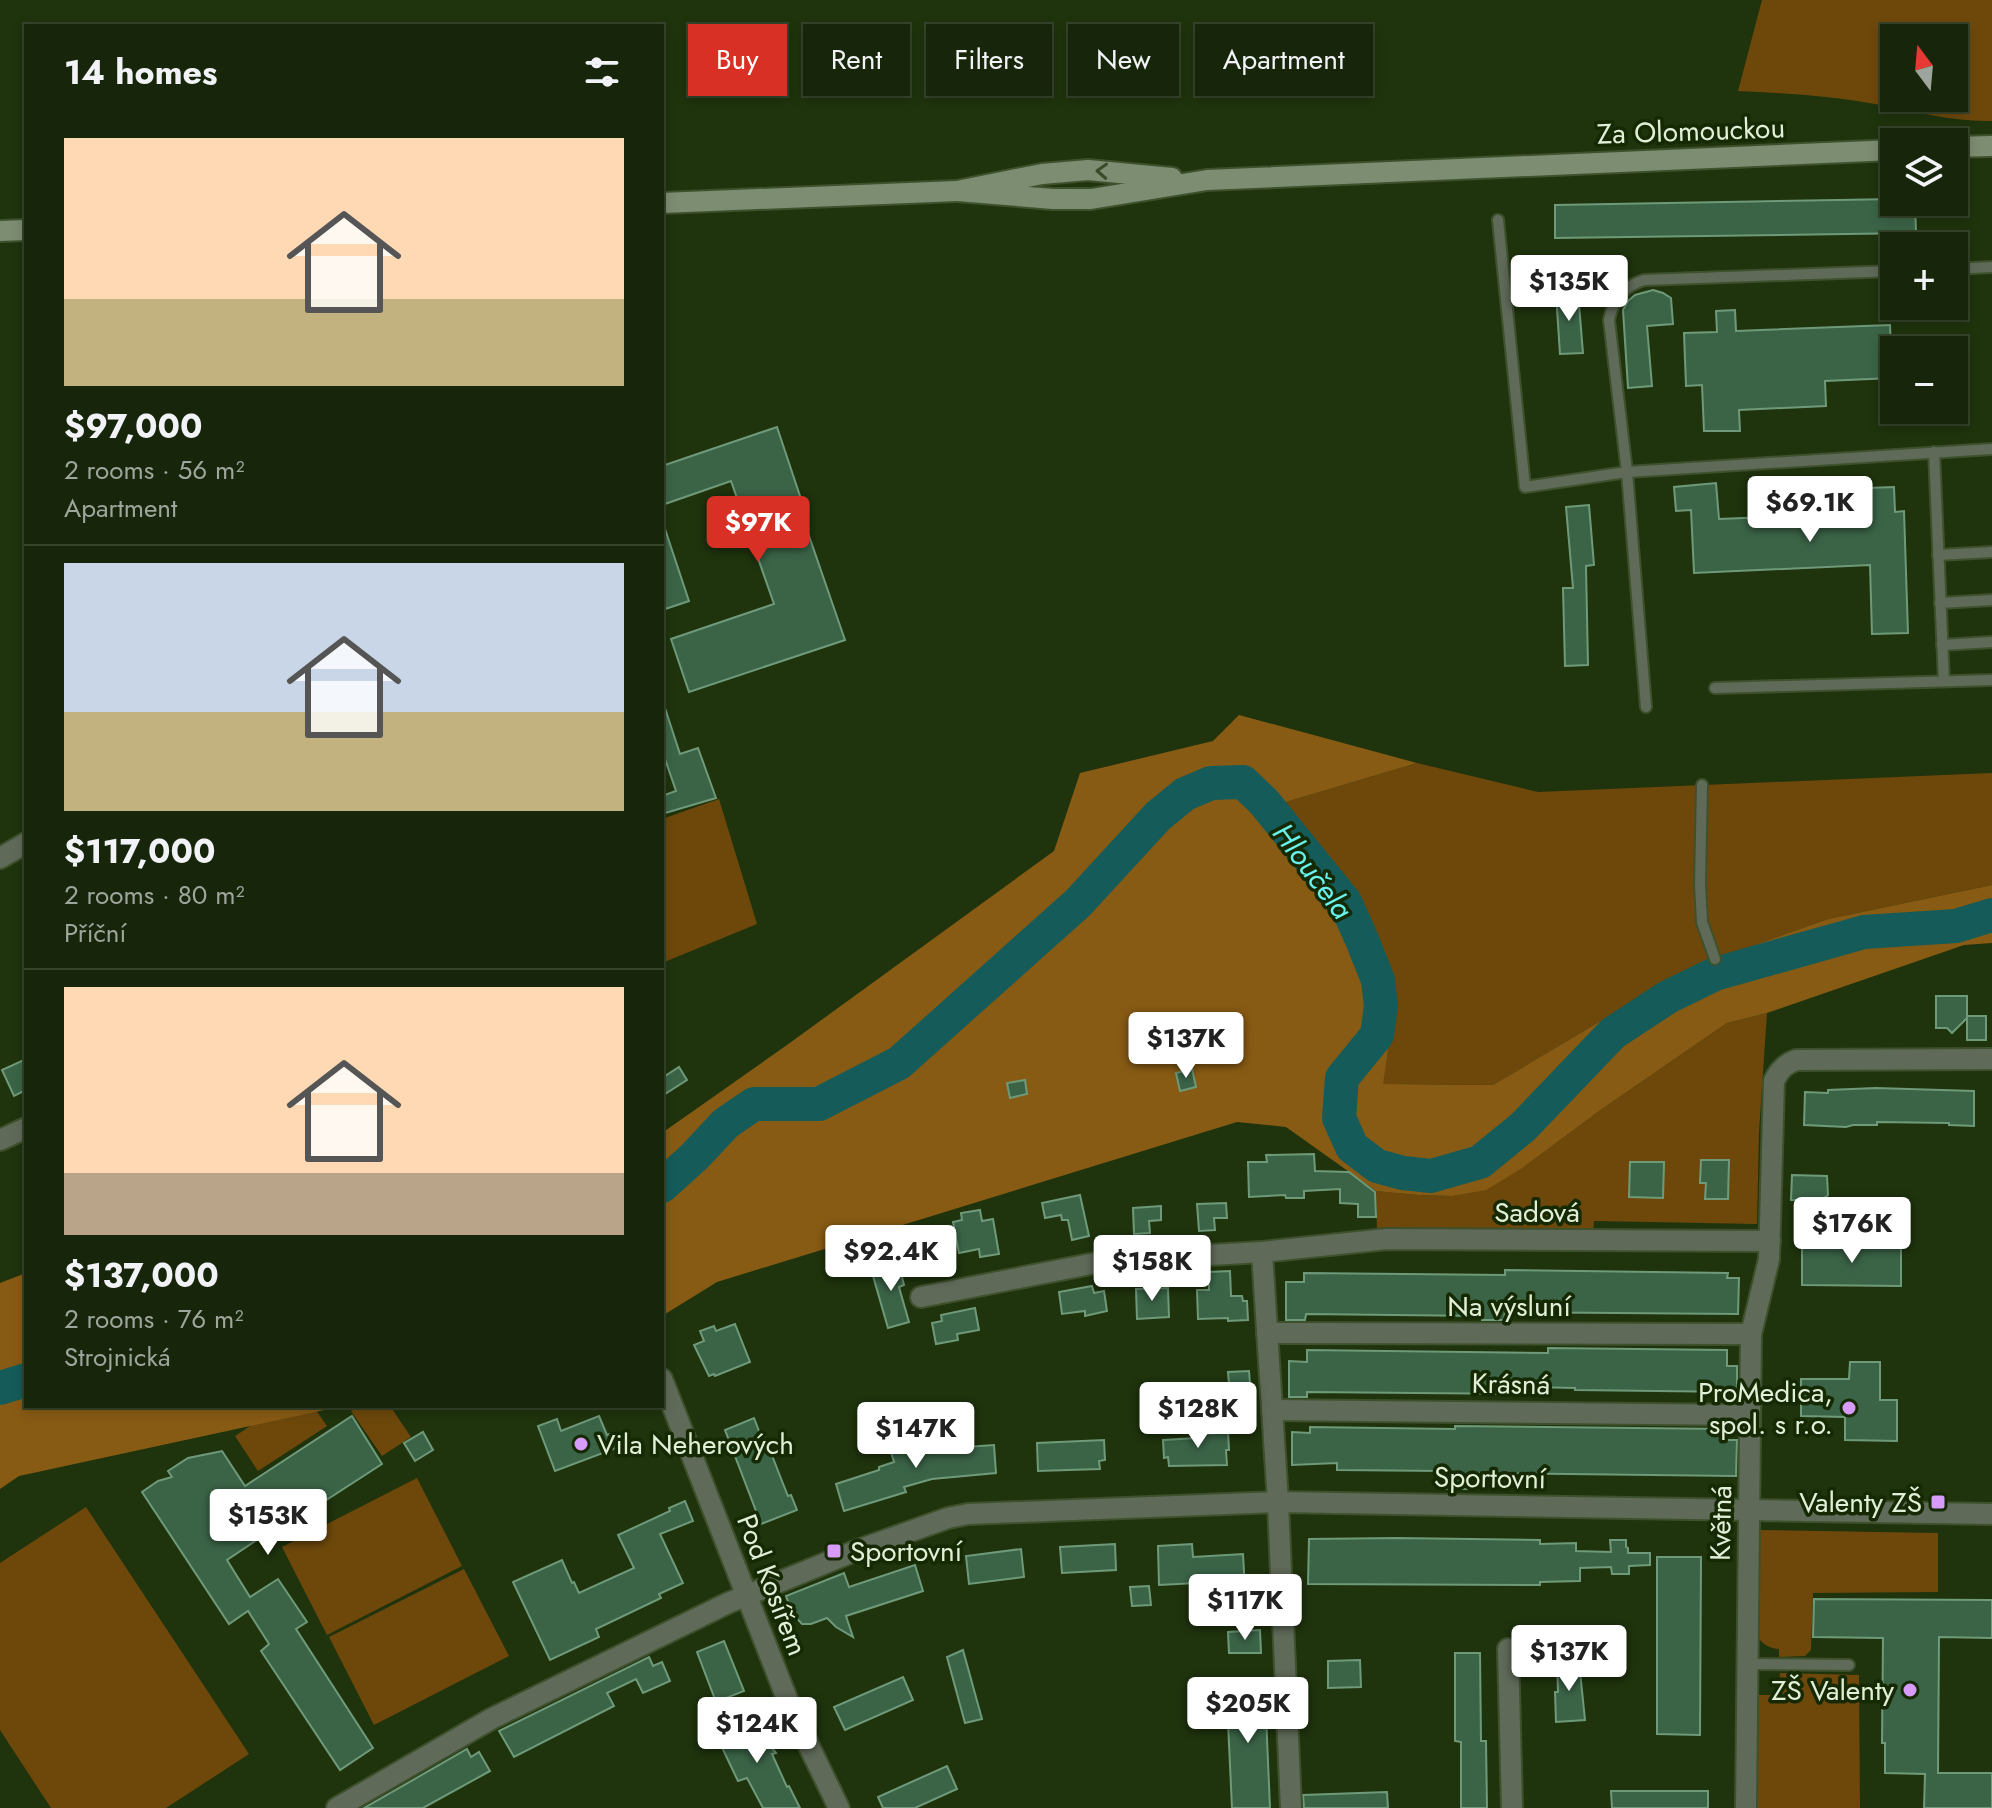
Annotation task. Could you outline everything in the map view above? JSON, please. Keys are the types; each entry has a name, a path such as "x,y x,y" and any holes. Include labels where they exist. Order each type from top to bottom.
{"main road":[{"path":"1968,147 1992,146"},
{"name":"Za Olomouckou","path":"1207,180 1880,151"},
{"path":"957,191 1042,174 1088,170 1207,180"},
{"path":"664,203 957,191 1072,200 1110,197 1207,180"},
{"path":"0,231 24,230"}],"street":[{"path":"0,858 24,844"},
{"path":"1770,1241 1774,1081 1787,1063 1803,1059 1992,1059"},
{"path":"0,1140 24,1129"},
{"name":"Sadová","path":"921,1297 1106,1261 1262,1252 1387,1239 1770,1241"},
{"name":"Květná","path":"1746,1808 1751,1334 1769,1259 1770,1241"},
{"path":"1262,1252 1278,1502 1291,1808"},
{"name":"Na výsluní","path":"1267,1333 1751,1334"},
{"name":"Pod Kosířem","path":"664,1384 791,1709 839,1808"},
{"name":"Krásná","path":"1272,1410 1750,1415"},
{"name":"Sportovní","path":"337,1808 491,1719 745,1596 855,1551 968,1514 1278,1502 1992,1514"},
{"path":"1508,1649 1512,1808"}],"lane":[{"path":"1498,220 1525,487 1627,472 1992,449"},
{"path":"1968,268 1992,267"},
{"path":"1646,707 1627,472 1609,320 1615,301 1627,287 1644,280 1880,271"},
{"path":"1934,452 1944,681"},
{"path":"1938,555 1992,552"},
{"path":"1940,603 1992,600"},
{"path":"1942,645 1992,642"},
{"path":"1715,688 1992,680"},
{"path":"1702,785 1702,922 1715,959"},
{"path":"1747,1664 1849,1665"}],"shaded area":[{"path":"1762,0 1992,0 1992,121 1917,112 1968,112 1968,24 1880,24 1880,105 1738,91"},
{"path":"1239,715 1417,763 1286,802 1360,907 1395,1001 1383,1084 1493,1085 1695,965 1828,919 1992,885 1992,943 1964,945 1767,1013 1727,1023 1521,1169 1486,1190 1452,1196 1376,1191 1286,1127 1237,1122 717,1282 664,1315 664,1132 1054,851 1080,773 1213,741"},
{"path":"1417,763 1538,792 1992,773 1992,885 1828,919 1695,965 1493,1085 1382,1084 1395,1001 1360,907 1286,802"},
{"path":"719,799 757,924 664,962 664,818"},
{"path":"1767,1013 1757,1224 1594,1221 1593,1234 1377,1232 1376,1191 1452,1196 1486,1189 1521,1169 1727,1023"},
{"path":"24,1274 24,1408 334,1408 19,1476 0,1489 0,1283"},
{"path":"278,1408 314,1408 327,1426 258,1471 235,1436"},
{"path":"355,1408 391,1408 411,1437 382,1456 351,1411"},
{"path":"417,1478 462,1566 327,1635 282,1547"},
{"path":"86,1507 249,1754 166,1808 51,1808 0,1730 0,1563"},
{"path":"1758,1530 1938,1533 1938,1592 1813,1593 1811,1650 1805,1656 1779,1657 1779,1649 1764,1644 1754,1631"},
{"path":"464,1569 509,1656 374,1725 329,1637"},
{"path":"1780,1673 1859,1675 1860,1808 1752,1808 1754,1695 1779,1695"}],"building":[{"path":"1880,199 1880,216 1915,216 1916,232 1555,238 1555,205"},
{"path":"1653,290 1671,298 1673,324 1647,326 1652,386 1628,388 1623,310 1635,295"},
{"path":"1578,292 1583,353 1560,354 1556,294"},
{"path":"1735,310 1736,331 1890,325 1890,336 1880,336 1880,379 1825,381 1826,406 1739,410 1740,431 1704,431 1702,385 1686,386 1684,333 1717,332 1716,311"},
{"path":"777,427 801,499 797,501 845,640 689,692 671,639 774,604 731,481 664,504 664,465"},
{"path":"1716,483 1719,519 1840,514 1839,489 1894,487 1895,512 1904,511 1908,633 1872,634 1870,565 1694,573 1691,510 1676,511 1674,487"},
{"path":"1589,505 1594,565 1586,566 1588,665 1565,666 1563,588 1573,588 1566,507"},
{"path":"664,529 665,529 689,601 664,609"},
{"path":"664,708 680,754 698,748 716,798 664,813 664,795 676,791 664,759"},
{"path":"1936,996 1967,996 1967,1018 1952,1033 1947,1028 1936,1028"},
{"path":"1967,1016 1986,1016 1986,1040 1967,1040"},
{"path":"24,1060 24,1091 14,1096 2,1070"},
{"path":"679,1067 687,1080 664,1095 664,1077"},
{"path":"1192,1069 1196,1087 1180,1091 1176,1073"},
{"path":"1025,1080 1027,1094 1010,1098 1007,1083"},
{"path":"1876,1088 1974,1091 1974,1126 1877,1122 1877,1125 1846,1127 1804,1125 1805,1092"},
{"path":"1314,1154 1315,1171 1349,1172 1375,1192 1376,1217 1358,1217 1358,1204 1340,1203 1340,1189 1304,1191 1304,1198 1286,1198 1285,1195 1249,1197 1248,1162 1267,1162 1266,1155"},
{"path":"1701,1160 1729,1160 1728,1199 1705,1199 1706,1183 1700,1183"},
{"path":"1630,1162 1664,1162 1663,1198 1629,1197"},
{"path":"1792,1175 1827,1176 1828,1195 1820,1201 1791,1200"},
{"path":"1080,1195 1089,1236 1072,1240 1068,1220 1062,1220 1061,1215 1045,1218 1042,1203"},
{"path":"1226,1203 1227,1218 1214,1218 1215,1230 1199,1231 1197,1204"},
{"path":"1161,1206 1161,1220 1149,1221 1150,1233 1134,1234 1133,1208"},
{"path":"980,1210 982,1221 993,1219 999,1254 980,1257 979,1249 959,1253 953,1222 962,1220 961,1213"},
{"path":"1802,1244 1901,1245 1901,1286 1802,1285"},
{"path":"898,1261 904,1285 899,1287 909,1322 888,1328 871,1269"},
{"path":"1505,1270 1728,1273 1727,1278 1739,1278 1738,1314 1505,1312 1504,1320 1482,1320 1482,1316 1306,1314 1305,1320 1286,1320 1286,1282 1304,1282 1304,1273 1505,1275"},
{"path":"1230,1271 1231,1296 1242,1296 1243,1301 1247,1301 1248,1320 1198,1319 1197,1290 1209,1290 1208,1272"},
{"path":"1092,1286 1094,1293 1104,1291 1107,1311 1085,1316 1085,1311 1062,1314 1059,1292"},
{"path":"1168,1288 1169,1317 1137,1319 1136,1289"},
{"path":"975,1308 979,1330 957,1334 958,1340 936,1344 932,1323 942,1321 941,1315"},
{"path":"735,1324 750,1362 709,1376 694,1345 704,1341 700,1331 714,1326 716,1331"},
{"path":"1548,1348 1727,1350 1727,1366 1737,1366 1737,1392 1529,1387 1529,1394 1307,1392 1307,1397 1289,1397 1289,1361 1307,1362 1307,1350 1548,1353"},
{"name":"ProMedica, spol. s r.o.","path":"1850,1362 1880,1362 1880,1400 1897,1400 1897,1441 1845,1440 1845,1417 1801,1416 1801,1379 1849,1379"},
{"path":"1249,1371 1251,1396 1230,1397 1228,1372"},
{"path":"352,1416 382,1464 294,1521 291,1517 227,1560 250,1597 278,1579 307,1622 296,1629 373,1748 340,1770 261,1651 269,1644 248,1611 229,1624 142,1492 158,1481 172,1477 168,1471 188,1458 222,1451 245,1486"},
{"name":"Vila Neherových","path":"599,1416 607,1435 613,1433 619,1447 555,1471 538,1426 557,1419 561,1431"},
{"path":"754,1418 797,1510 761,1524 725,1430"},
{"path":"1455,1426 1726,1429 1726,1440 1737,1440 1736,1476 1469,1473 1469,1489 1443,1489 1443,1471 1337,1470 1337,1463 1292,1465 1292,1432 1310,1433 1310,1427 1455,1429"},
{"path":"423,1432 433,1450 415,1461 404,1443"},
{"path":"1228,1432 1227,1465 1169,1466 1168,1457 1164,1458 1163,1440"},
{"path":"918,1434 921,1443 951,1442 951,1448 994,1445 996,1473 932,1479 904,1487 906,1492 844,1511 836,1484 894,1462 888,1443"},
{"path":"1104,1440 1105,1460 1099,1461 1100,1469 1038,1471 1037,1443"},
{"path":"685,1501 693,1521 660,1534 683,1583 659,1594 661,1598 596,1629 599,1637 550,1660 513,1582 562,1560 579,1593 634,1568 618,1535"},
{"path":"1309,1539 1540,1540 1540,1544 1576,1543 1576,1551 1611,1552 1610,1540 1626,1540 1628,1553 1650,1553 1650,1565 1629,1566 1629,1574 1612,1574 1611,1567 1580,1568 1580,1581 1540,1582 1540,1585 1308,1584"},
{"path":"1115,1544 1116,1570 1062,1573 1060,1547"},
{"path":"1192,1544 1193,1557 1243,1554 1245,1589 1217,1590 1217,1582 1159,1585 1158,1546"},
{"path":"1021,1549 1024,1577 969,1584 966,1556"},
{"path":"1657,1557 1701,1557 1700,1735 1657,1734"},
{"path":"915,1565 923,1591 846,1616 853,1637 827,1618 802,1624 792,1613 786,1596 844,1573 849,1587"},
{"path":"1149,1586 1151,1605 1132,1606 1130,1587"},
{"name":"ZŠ Valenty","path":"1814,1599 1992,1600 1992,1638 1939,1637 1938,1773 1992,1773 1992,1808 1924,1808 1925,1774 1885,1773 1885,1743 1882,1743 1883,1638 1813,1637"},
{"path":"1260,1630 1261,1653 1229,1653 1228,1632"},
{"path":"724,1641 744,1691 716,1702 697,1652"},
{"path":"963,1650 982,1719 965,1723 947,1657"},
{"path":"1455,1653 1480,1653 1481,1741 1486,1741 1487,1808 1461,1808 1461,1742 1455,1741"},
{"path":"649,1657 653,1666 662,1662 670,1681 643,1693 636,1679 607,1693 614,1706 514,1757 499,1731"},
{"path":"1360,1660 1361,1687 1328,1688 1328,1661"},
{"path":"1579,1661 1585,1720 1556,1722 1557,1662"},
{"path":"903,1677 913,1700 845,1730 834,1707"},
{"path":"1257,1678 1257,1692 1265,1692 1270,1808 1232,1808 1226,1680"},
{"path":"754,1718 760,1730 763,1727 767,1742 776,1753 772,1754 787,1787 800,1808 763,1808 747,1778 738,1781 717,1737"},
{"path":"467,1749 471,1757 479,1752 490,1771 423,1808 364,1808"},
{"path":"947,1766 957,1789 915,1808 883,1808 878,1797"},
{"path":"1611,1791 1708,1791 1708,1808 1612,1808"},
{"path":"1387,1792 1388,1808 1304,1808 1303,1795"}],"waterway":[{"name":"Hloučela","path":"664,1184 726,1123 754,1104 819,1104 899,1063 1078,903 1158,816 1185,794 1211,783 1243,782 1264,802 1345,902 1378,980 1381,1006 1377,1035 1342,1078 1339,1118 1352,1147 1377,1166 1403,1173 1431,1176 1480,1162 1523,1127 1613,1033 1668,997 1715,974 1864,932 1956,926 1992,915"},
{"name":"Hloučela","path":"0,1388 24,1381"}],"place":[{"name":"ProMedica, spol. s r.o.","path":"1849,1408"},
{"name":"Vila Neherových","path":"581,1444"},
{"name":"Valenty ZŠ","path":"1938,1502"},
{"name":"Sportovní","path":"834,1551"},
{"name":"ZŠ Valenty","path":"1910,1690"}]}
